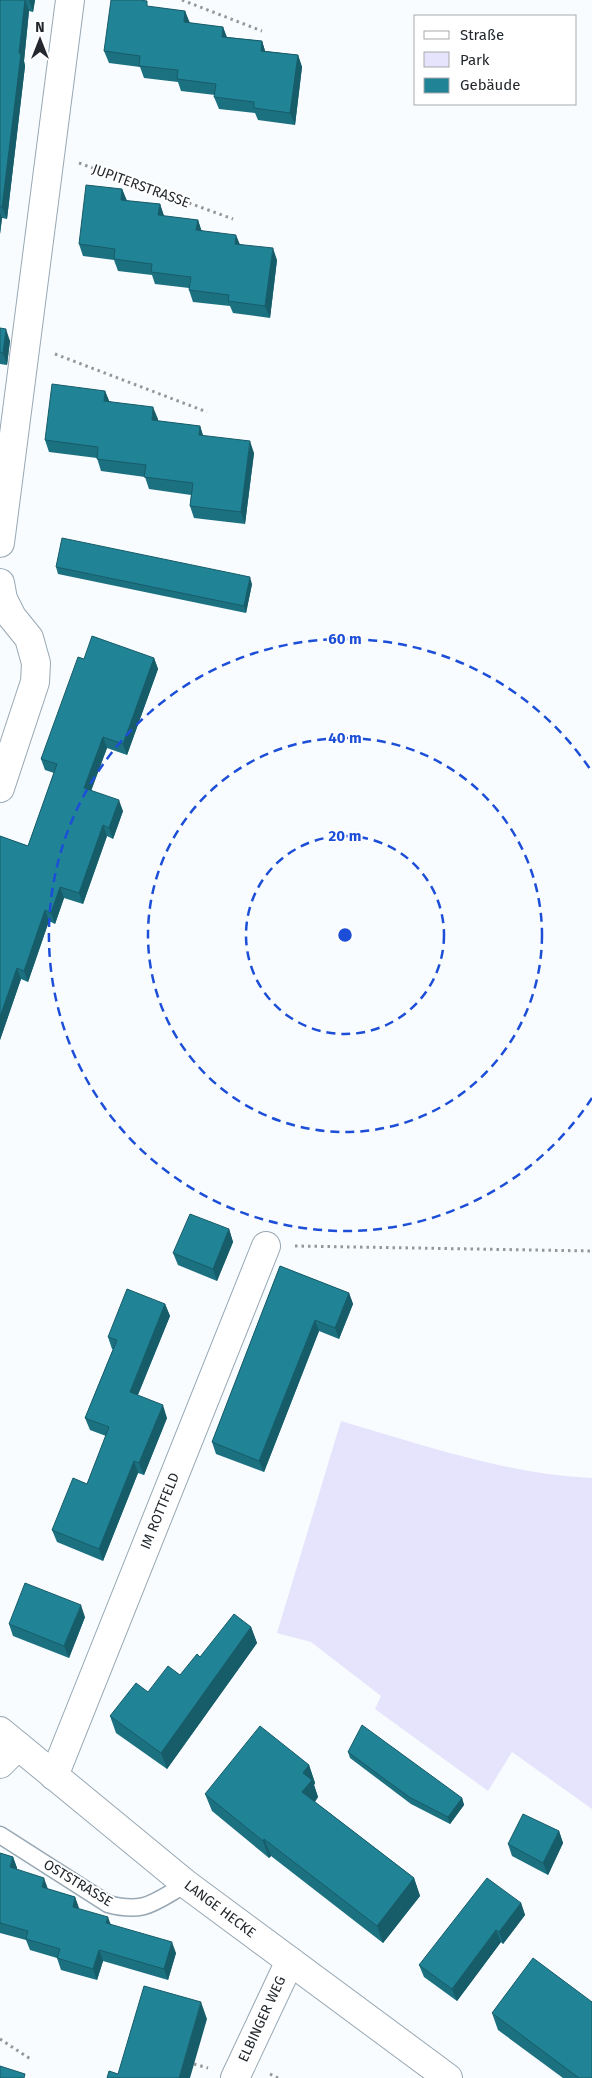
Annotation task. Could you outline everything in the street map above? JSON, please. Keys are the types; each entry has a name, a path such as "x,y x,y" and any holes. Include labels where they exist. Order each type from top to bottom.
{"street":[{"path":"0,543 70,0"},
{"path":"0,583 6,616 29,638 36,663 35,682 0,788"},
{"name":"IM ROTTFELD","path":"54,1776 266,1246"},
{"name":"LANGE HECKE","path":"6,1747 54,1776 186,1884 448,2078"},
{"name":"ELBINGER WEG","path":"236,2078 290,1961"}],"lane":[{"name":"OSTSTRASSE","path":"0,1835 108,1904 126,1909 144,1908 186,1884"}],"path":[{"path":"182,0 262,30"},
{"name":"JUPITERSTRASSE","path":"50,153 232,219"},
{"path":"26,344 207,412"},
{"path":"266,1246 592,1251"},
{"path":"0,2040 32,2060"}],"green space":[{"path":"341,1421 434,1449 496,1465 528,1471 592,1478 592,1809 512,1752 488,1791 375,1709 381,1696 311,1642 277,1633"}],"building":[{"path":"0,0 25,0 19,53 21,54 2,207 0,207"},
{"path":"111,0 147,1 147,6 185,11 184,22 223,27 222,37 262,41 261,51 298,55 290,113 254,108 254,102 214,97 216,84 177,79 178,70 139,66 140,56 104,51"},
{"path":"86,185 122,189 121,200 160,204 158,215 198,220 196,230 236,235 235,244 273,248 265,306 228,301 229,295 189,290 191,277 151,272 152,264 114,259 115,249 79,244"},
{"path":"0,328 6,329 3,353 0,352"},
{"path":"52,384 105,391 104,401 153,407 152,420 200,426 199,435 250,441 241,512 190,506 193,483 144,477 146,465 97,459 98,447 45,440"},
{"path":"62,538 250,577 244,606 56,567"},
{"path":"92,636 154,658 123,744 103,737 84,788 119,800 109,828 103,825 79,893 60,887 51,913 45,910 24,971 17,968 0,1017 0,836 28,846 57,764 41,759 78,657 84,659"},
{"path":"190,1214 229,1229 213,1269 173,1253"},
{"path":"280,1266 349,1293 335,1328 315,1320 259,1461 212,1442"},
{"path":"127,1289 165,1304 130,1392 163,1405 139,1463 134,1461 99,1549 52,1530 73,1478 87,1484 109,1427 85,1418 117,1340 108,1337"},
{"path":"25,1583 81,1605 64,1646 9,1624"},
{"path":"234,1614 251,1627 161,1753 110,1716 136,1683 148,1692 168,1666 180,1675 197,1654 200,1657"},
{"path":"362,1725 462,1798 448,1817 409,1797 348,1752"},
{"path":"260,1726 309,1765 303,1773 312,1780 302,1792 414,1878 377,1926 264,1839 263,1841 205,1794"},
{"path":"523,1814 559,1831 543,1863 508,1844"},
{"path":"0,1853 13,1857 10,1867 44,1878 42,1887 75,1897 73,1907 108,1917 106,1923 172,1942 164,1969 99,1950 93,1969 57,1958 60,1949 26,1939 28,1931 0,1923"},
{"path":"487,1878 521,1903 499,1932 496,1930 452,1989 419,1965"},
{"path":"533,1958 592,2002 592,2078 579,2078 492,2013"},
{"path":"144,1986 201,2002 179,2078 107,2078 109,2071 118,2074"},
{"path":"0,2066 25,2074 24,2078 0,2078"}]}
